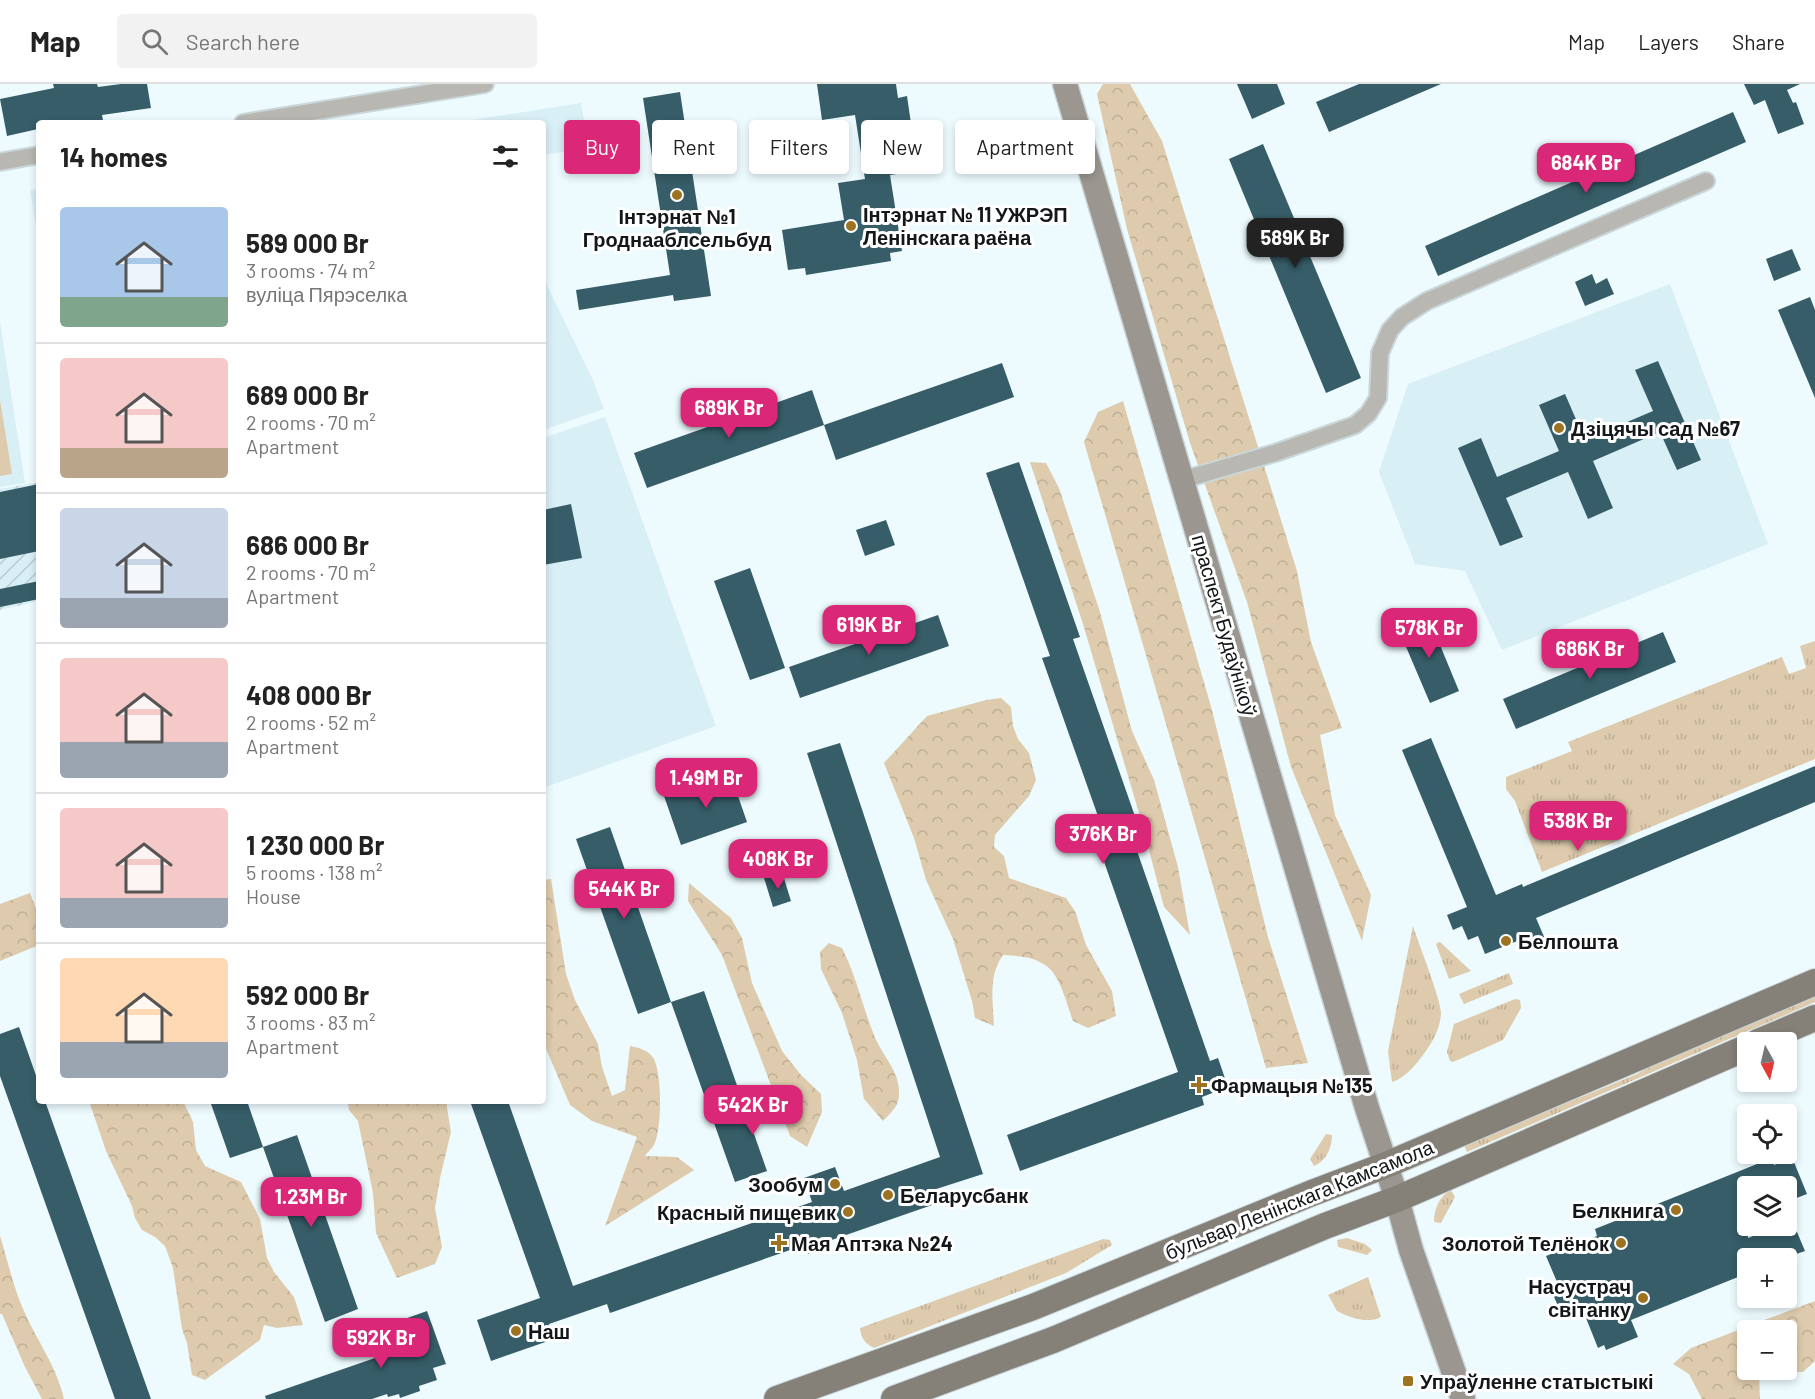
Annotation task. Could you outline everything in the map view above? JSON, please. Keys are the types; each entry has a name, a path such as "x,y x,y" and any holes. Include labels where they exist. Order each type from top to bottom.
{"main road":[{"name":"бульвар Ленінскага Камсамола","path":"777,1399 1033,1307 1386,1165 1815,982"},
{"path":"1782,1032 1815,1018"},
{"name":"бульвар Ленінскага Камсамола","path":"894,1399 1053,1340 1325,1226 1397,1199 1737,1052"}],"street":[{"path":"261,120 460,86 485,84"},
{"name":"праспект Будаўнікоў","path":"1065,84 1367,1108 1414,1257 1463,1399"},
{"path":"0,162 36,156"},
{"path":"1182,480 1275,453 1355,424 1368,414 1378,398 1380,354 1390,330 1402,316 1427,302 1707,181"}],"shaded area":[{"path":"581,103 584,120 564,120 564,152 546,155 546,120 472,120"},
{"path":"36,189 36,227 30,190"},
{"path":"546,283 593,380 604,409 546,429"},
{"name":"Дзіцячы сад №67","path":"1670,284 1768,544 1502,650 1465,571 1415,564 1379,472 1408,384"},
{"path":"0,322 25,483 0,487"},
{"path":"605,417 716,726 546,787 546,437"},
{"path":"36,483 36,602 0,610 0,489"}],"green space":[{"path":"1103,84 1130,84 1162,141 1297,571 1311,642 1342,728 1320,735 1335,815 1371,895 1362,941 1291,767 1247,602 1190,443 1127,229 1097,94"},
{"path":"0,400 12,474 0,476"},
{"path":"1123,401 1212,710 1268,937 1308,1063 1266,1068 1084,442 1098,412"},
{"path":"1030,462 1046,463 1059,488 1100,612 1132,731 1154,780 1178,867 1190,935 1164,907 1139,813 1083,624"},
{"path":"1815,641 1815,759 1542,872 1515,801 1506,789 1506,777 1572,751 1568,742 1782,657 1789,674 1806,668 1800,646"},
{"path":"1001,698 1011,707 1013,726 1018,739 1029,753 1036,780 1029,796 995,835 994,847 1004,856 1009,878 1066,898 1075,911 1086,945 1112,991 1116,1016 1088,1028 1073,1021 1062,990 1050,969 1025,957 1003,955 993,980 994,1026 975,1018 953,939 926,880 914,838 884,763 927,716"},
{"path":"551,879 566,974 575,1000 598,1044 602,1067 612,1096 625,1090 630,1046 649,1053 657,1067 660,1115 657,1137 645,1156 677,1157 694,1170 605,1226 637,1137 592,1121 570,1105 546,1049 546,880"},
{"path":"689,883 731,918 742,938 752,983 782,1051 801,1075 821,1094 822,1112 807,1147 790,1136 722,955 688,901"},
{"path":"30,893 36,908 36,946 0,961 0,904"},
{"path":"1413,926 1438,997 1441,1014 1434,1038 1420,1059 1404,1076 1392,1082 1388,1051"},
{"path":"1440,942 1471,971 1449,979 1436,944"},
{"path":"829,943 842,948 874,1035 896,1075 899,1095 897,1104 883,1121 864,1099 857,1060 842,1013 821,969 820,952"},
{"path":"1509,973 1513,984 1464,1004 1459,994"},
{"path":"1815,992 1815,1002 1745,1032 1737,1032 1737,1036 1467,1152 1464,1145 1637,1074 1665,1056"},
{"path":"1515,999 1520,1000 1521,1008 1503,1040 1453,1062 1450,1061 1447,1052 1454,1024"},
{"path":"90,1104 184,1104 193,1122 196,1150 205,1166 241,1182 260,1219 267,1258 274,1272 294,1297 303,1325 277,1328 264,1325 260,1340 205,1380 192,1375 187,1343 182,1329 173,1268 165,1246 142,1230 106,1151"},
{"path":"348,1104 446,1104 451,1132 435,1208 442,1247 435,1264 397,1278 376,1233 373,1193 358,1121 349,1110"},
{"path":"1326,1134 1332,1135 1331,1145 1322,1161 1314,1166 1310,1159"},
{"path":"1451,1190 1455,1197 1441,1223 1434,1222 1438,1204"},
{"path":"0,1236 20,1302 52,1365 64,1399 42,1399 0,1314"},
{"path":"1347,1238 1365,1244 1372,1250 1367,1255 1338,1247 1337,1240"},
{"path":"1103,1239 1110,1240 1112,1245 1066,1273 874,1348 862,1338 860,1328"},
{"path":"1368,1277 1381,1317 1370,1320 1359,1319 1337,1311 1328,1295"},
{"path":"1815,1301 1815,1361 1803,1372 1797,1372 1797,1320 1765,1320"},
{"path":"1737,1331 1737,1380 1759,1380 1760,1399 1702,1399 1689,1374 1673,1364 1691,1348"}],"building":[{"path":"53,84 97,84 98,87 147,84 151,108 102,115 103,120 36,120 36,129 7,136 0,99 54,88"},
{"name":"Інтэрнат № 11 УЖРЭП Ленінскага раёна","path":"817,84 896,84 898,98 907,96 910,120 861,120 861,153 855,115 822,120"},
{"path":"1237,84 1277,84 1285,104 1252,119"},
{"path":"1359,84 1441,84 1329,132 1316,102"},
{"path":"1744,84 1800,84 1787,90 1793,103 1796,102 1804,124 1778,134 1765,100 1754,105"},
{"name":"Інтэрнат №1 Гроднааблсельбуд","path":"680,92 684,120 652,120 652,157 643,98"},
{"path":"1733,112 1746,142 1438,276 1425,246"},
{"path":"1263,144 1361,378 1326,393 1229,159"},
{"name":"Інтэрнат №1 Гроднааблсельбуд","path":"655,174 692,174 711,296 674,301 673,295 579,310 576,290 670,275"},
{"name":"Інтэрнат № 11 УЖРЭП Ленінскага раёна","path":"864,174 897,174 890,175 902,251 890,253 891,261 806,275 805,268 788,270 782,230 844,220 838,183 865,179"},
{"path":"1792,249 1801,270 1774,281 1766,259"},
{"path":"1592,274 1596,284 1607,278 1614,294 1585,306 1575,282"},
{"path":"1810,297 1815,310 1815,398 1778,310"},
{"path":"1658,361 1701,460 1677,470 1660,432 1593,461 1613,508 1588,519 1568,472 1506,498 1523,537 1500,546 1458,448 1481,438 1497,477 1559,451 1539,405 1565,394 1585,440 1653,411 1635,370"},
{"path":"1002,363 1014,397 836,460 824,425"},
{"path":"812,390 824,425 647,488 634,453"},
{"path":"1019,462 1080,637 1073,639 1137,822 1128,825 1210,1061 1218,1058 1228,1087 1202,1097 1204,1105 1020,1171 1007,1135 1178,1072 1102,856 1111,853 1042,658 1050,656 986,473"},
{"path":"36,485 36,552 0,559 0,492"},
{"path":"571,504 582,558 546,564 546,509"},
{"path":"886,520 895,545 865,556 856,530"},
{"path":"750,568 785,668 750,680 714,581"},
{"path":"36,582 36,600 0,607 0,589"},
{"path":"938,615 949,646 800,698 789,667"},
{"path":"1428,616 1459,691 1430,703 1398,628"},
{"path":"1663,632 1676,662 1516,729 1503,699"},
{"path":"1431,738 1496,895 1522,884 1523,887 1815,766 1815,802 1536,918 1545,939 1531,945 1527,937 1485,954 1478,936 1468,940 1462,926 1453,930 1447,915 1467,907 1402,750"},
{"path":"840,743 983,1174 930,1191 935,1204 826,1242 828,1247 808,1254 806,1249 795,1253 793,1249 610,1313 607,1304 549,1324 554,1339 491,1361 477,1320 540,1298 471,1104 509,1104 573,1286 812,1202 804,1178 835,1167 844,1191 940,1157 807,753"},
{"path":"730,773 747,822 681,845 664,796"},
{"path":"610,827 671,1002 638,1014 576,839"},
{"path":"782,872 791,901 773,907 764,878"},
{"path":"704,991 767,1171 735,1182 671,1002"},
{"path":"19,1027 36,1075 36,1104 46,1104 151,1399 115,1399 0,1076 0,1034"},
{"path":"211,1104 248,1104 263,1147 230,1158"},
{"path":"297,1135 358,1309 325,1322 263,1147"},
{"path":"1757,1164 1795,1164 1807,1194 1797,1198 1797,1176 1737,1176 1737,1236 1748,1236 1748,1238 1797,1236 1797,1232 1805,1251 1797,1254 1797,1248 1737,1248 1737,1277 1631,1320 1638,1337 1606,1350 1604,1345 1598,1348 1580,1303 1560,1311 1552,1292 1560,1289 1546,1256 1597,1236 1595,1229"},
{"path":"427,1311 446,1364 433,1368 437,1380 419,1386 420,1391 400,1398 399,1394 388,1397 387,1394 372,1399 266,1399 265,1396 404,1346 396,1322"}],"place":[{"name":"Інтэрнат №1 Гроднааблсельбуд","path":"677,195"},
{"name":"Інтэрнат № 11 УЖРЭП Ленінскага раёна","path":"851,226"},
{"name":"Дзіцячы сад №67","path":"1559,428"},
{"name":"Белпошта","path":"1506,941"},
{"name":"Фармацыя №135","path":"1199,1085"},
{"name":"Зообум","path":"835,1184"},
{"name":"Беларусбанк","path":"888,1195"},
{"name":"Белкнига","path":"1676,1210"},
{"name":"Красный пищевик","path":"848,1212"},
{"name":"Мая Аптэка №24","path":"779,1243"},
{"name":"Золотой Телёнок","path":"1621,1243"},
{"name":"Насустрач світанку","path":"1643,1298"},
{"name":"Наш","path":"516,1331"},
{"name":"Упраўленне статыстыкі","path":"1408,1381"}]}
